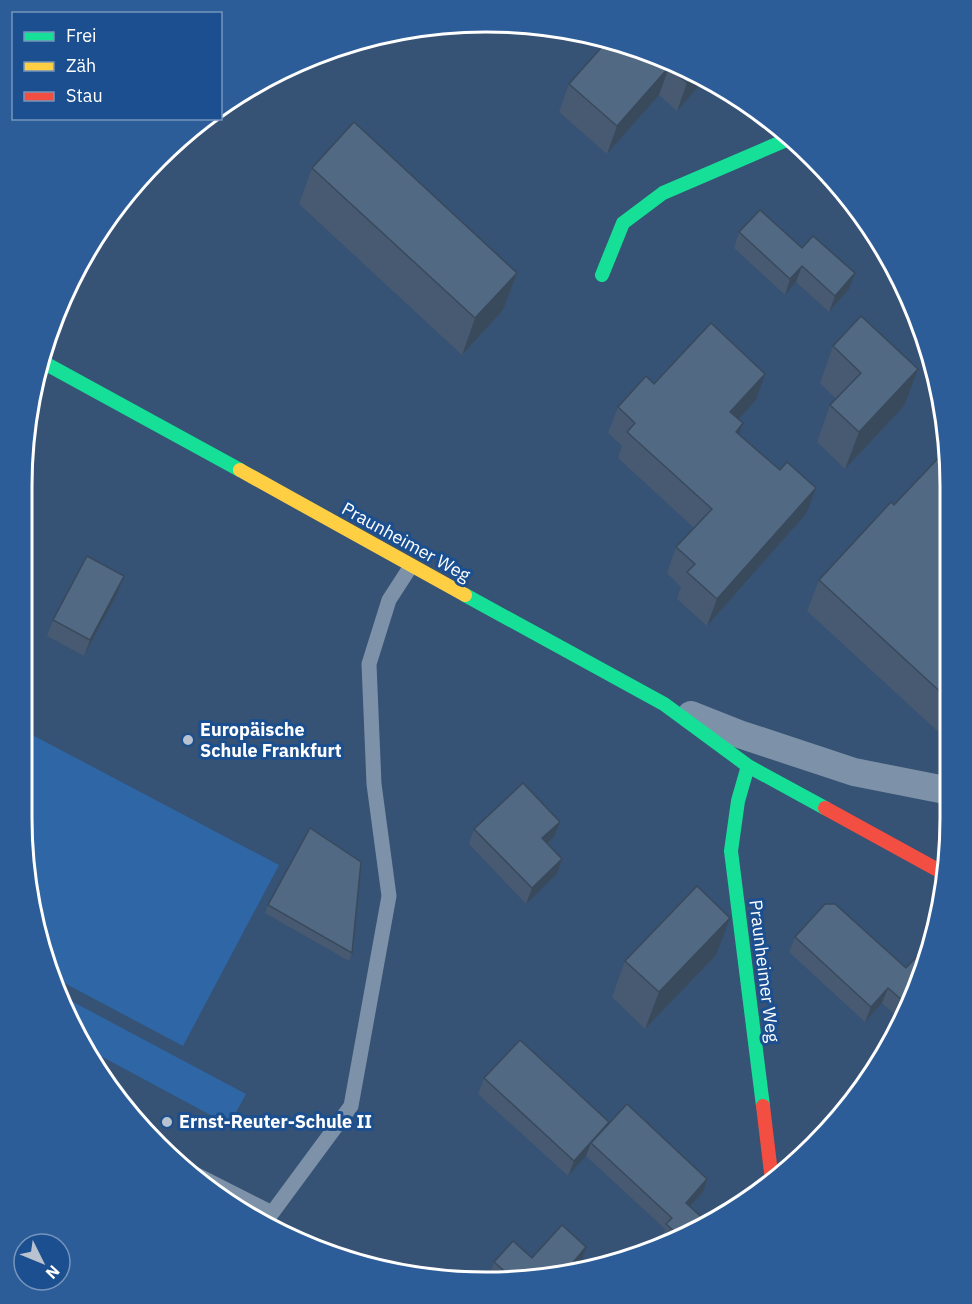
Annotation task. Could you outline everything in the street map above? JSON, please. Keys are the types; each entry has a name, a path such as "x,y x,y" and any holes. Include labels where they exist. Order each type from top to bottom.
{"main road":[{"path":"602,275 623,223 663,193 783,141"},
{"name":"Praunheimer Weg","path":"48,365 664,704 748,766 938,870"},
{"name":"Praunheimer Weg","path":"748,766 740,795 731,850 771,1172"}],"street":[{"path":"664,704 739,734 854,772 940,789"}],"lane":[{"path":"265,1215 272,1213 351,1106 389,897 374,784 369,664 389,600 411,566"},
{"path":"220,1187 272,1213"}],"shaded area":[{"path":"32,735 279,865 183,1046 62,982 47,936 35,877 32,848"},
{"path":"70,1000 246,1094 229,1125 98,1055"}],"building":[{"path":"602,47 667,69 617,126 569,84"},
{"path":"676,73 690,80 687,83"},
{"path":"354,122 517,273 475,318 312,168"},
{"path":"760,210 802,248 813,236 855,273 835,296 802,266 790,279 739,232"},
{"path":"861,316 918,369 859,432 830,405 861,373 833,346"},
{"path":"711,323 765,374 730,412 743,423 736,432 780,470 787,462 816,488 717,599 687,572 695,564 676,547 712,509 627,432 635,423 618,407 646,376 654,384"},
{"path":"940,456 940,692 819,580 891,502 894,505"},
{"path":"87,556 124,576 90,640 53,620"},
{"path":"523,783 560,822 542,838 562,859 532,888 474,829"},
{"path":"310,828 361,862 352,953 268,905"},
{"path":"697,886 730,918 659,992 625,961"},
{"path":"825,904 835,904 906,968 919,954 902,1000 888,988 871,1007 795,937"},
{"path":"520,1040 609,1122 574,1161 484,1078"},
{"path":"627,1104 707,1179 686,1203 702,1218 675,1231 666,1224 672,1218 591,1143"},
{"path":"562,1225 586,1247 571,1265 545,1269 506,1272 494,1262 513,1241 532,1258"}],"traffic: fast":[{"path":"602,275 623,223 663,193 783,141"},
{"path":"48,365 240,470"},
{"path":"465,595 664,704 748,766 825,808"},
{"path":"748,766 738,801 731,851 763,1106"}],"traffic: slow":[{"path":"240,470 465,595"}],"traffic: jam":[{"path":"825,808 938,870"},
{"path":"763,1106 771,1172"}],"place":[{"name":"Europäische Schule Frankfurt","path":"188,740"},
{"name":"Ernst-Reuter-Schule II","path":"167,1122"}]}
